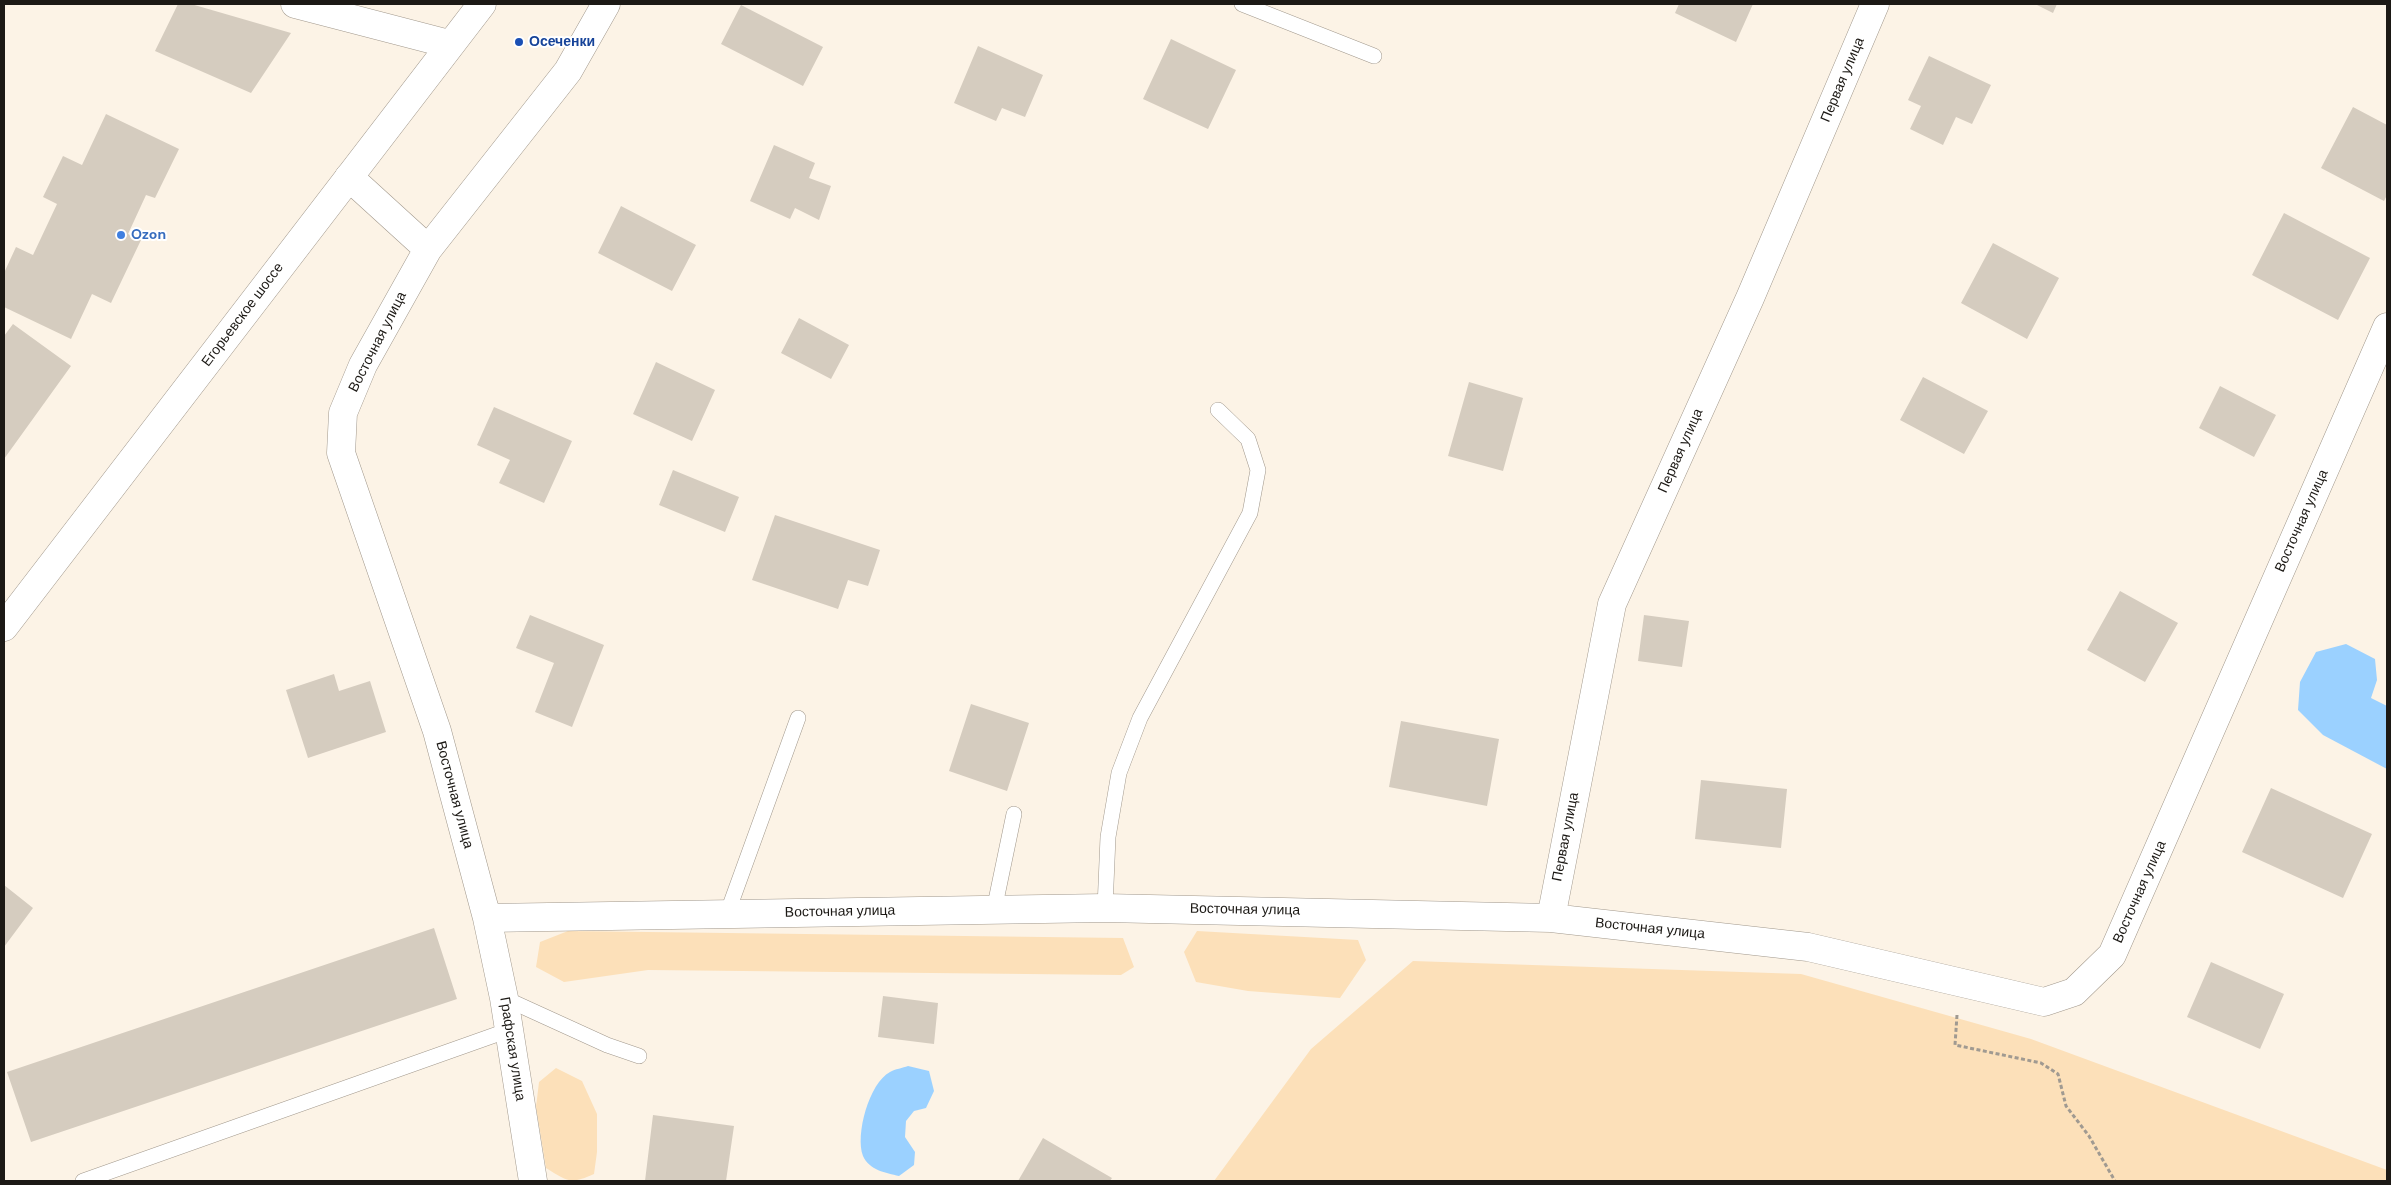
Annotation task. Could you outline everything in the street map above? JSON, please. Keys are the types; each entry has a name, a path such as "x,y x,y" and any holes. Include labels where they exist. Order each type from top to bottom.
{"street":[{"path":"295,4 449,44"},
{"name":"Егорьевское шоссе","path":"4,627 449,44 482,4"},
{"name":"Восточная улица","path":"606,4 568,71 428,249 363,365 343,413 341,453 438,732 487,918 1105,908 1550,918 1808,946 2044,1002 2074,992 2112,955 2387,326"},
{"name":"Первая улица","path":"1550,918 1612,604 1750,298 1875,4"},
{"path":"349,177 428,249"},
{"name":"Графская улица","path":"487,918 504,998 533,1181"}],"lane":[{"path":"1242,4 1374,56"},
{"path":"1105,908 1108,837 1119,773 1140,718 1250,513 1258,470 1248,439 1218,410"},
{"path":"727,914 798,718"},
{"path":"994,910 1014,814"},
{"path":"504,998 607,1045 639,1056"},
{"path":"83,1181 509,1030"}],"path":[{"path":"1958,1011 1955,1044 2040,1062 2058,1074 2066,1106 2089,1136 2115,1181"}],"shaded area":[{"path":"568,931 1123,938 1134,967 1121,975 648,970 564,982 536,967 540,942"},
{"path":"1197,931 1358,940 1366,960 1340,998 1248,991 1196,982 1184,952"},
{"path":"1413,961 1801,974 2031,1039 2387,1170 2387,1181 1214,1181 1311,1049"},
{"path":"556,1068 582,1081 597,1114 597,1152 594,1174 579,1180 564,1179 546,1168 536,1107 539,1082"}],"water":[{"path":"2346,644 2375,659 2377,680 2371,698 2387,706 2387,769 2323,735 2298,710 2300,682 2316,652"},
{"path":"908,1066 929,1071 934,1091 926,1108 914,1111 906,1121 905,1137 915,1152 914,1165 899,1176 878,1170 866,1161 861,1147 862,1123 870,1098 882,1078 894,1070"}],"building":[{"path":"178,4 191,4 291,33 251,93 155,51"},
{"path":"1679,4 1753,4 1736,42 1675,13"},
{"path":"2035,4 2057,4 2053,13"},
{"path":"741,5 823,47 803,86 721,44"},
{"path":"1171,39 1236,70 1208,129 1143,99"},
{"path":"978,46 1043,75 1025,117 1002,108 996,121 954,103"},
{"path":"1929,56 1991,85 1972,124 1956,117 1943,145 1910,129 1921,106 1908,100"},
{"path":"2353,107 2387,125 2387,195 2384,201 2321,168"},
{"path":"106,114 179,149 155,198 146,195 128,234 141,240 111,303 92,294 71,339 4,307 4,273 16,247 33,255 57,204 43,197 63,156 82,165"},
{"path":"774,145 815,163 809,178 831,186 819,220 795,208 790,219 750,201"},
{"path":"621,206 696,245 672,291 598,253"},
{"path":"2284,213 2370,258 2338,320 2252,275"},
{"path":"1993,243 2059,278 2027,339 1961,303"},
{"path":"799,318 849,345 831,379 781,353"},
{"path":"13,324 71,366 4,459 4,336"},
{"path":"656,362 715,390 692,441 633,414"},
{"path":"1923,377 1988,411 1964,454 1900,420"},
{"path":"1469,382 1523,398 1503,471 1448,456"},
{"path":"2220,386 2276,415 2254,457 2199,428"},
{"path":"494,407 572,441 544,503 499,483 510,460 477,445"},
{"path":"673,470 739,497 725,532 659,505"},
{"path":"775,515 880,550 868,586 848,580 838,609 752,580"},
{"path":"2120,591 2178,623 2145,682 2087,650"},
{"path":"530,615 604,645 572,727 535,712 554,663 516,648"},
{"path":"1644,615 1689,621 1682,667 1638,661"},
{"path":"334,674 339,691 370,681 386,732 308,758 286,690"},
{"path":"971,704 1029,723 1007,791 949,771"},
{"path":"1401,721 1499,739 1487,806 1389,787"},
{"path":"1701,780 1787,789 1781,848 1695,839"},
{"path":"2271,788 2372,834 2343,898 2242,852"},
{"path":"4,885 33,908 4,947"},
{"path":"434,928 457,999 31,1142 7,1072"},
{"path":"2211,962 2284,994 2260,1049 2187,1017"},
{"path":"883,996 938,1003 934,1044 878,1037"},
{"path":"653,1115 734,1126 726,1181 645,1181"},
{"path":"1043,1138 1112,1178 1110,1181 1018,1181"}],"place":[{"name":"Осеченки","path":"519,42"},
{"name":"Ozon","path":"121,235"}]}
